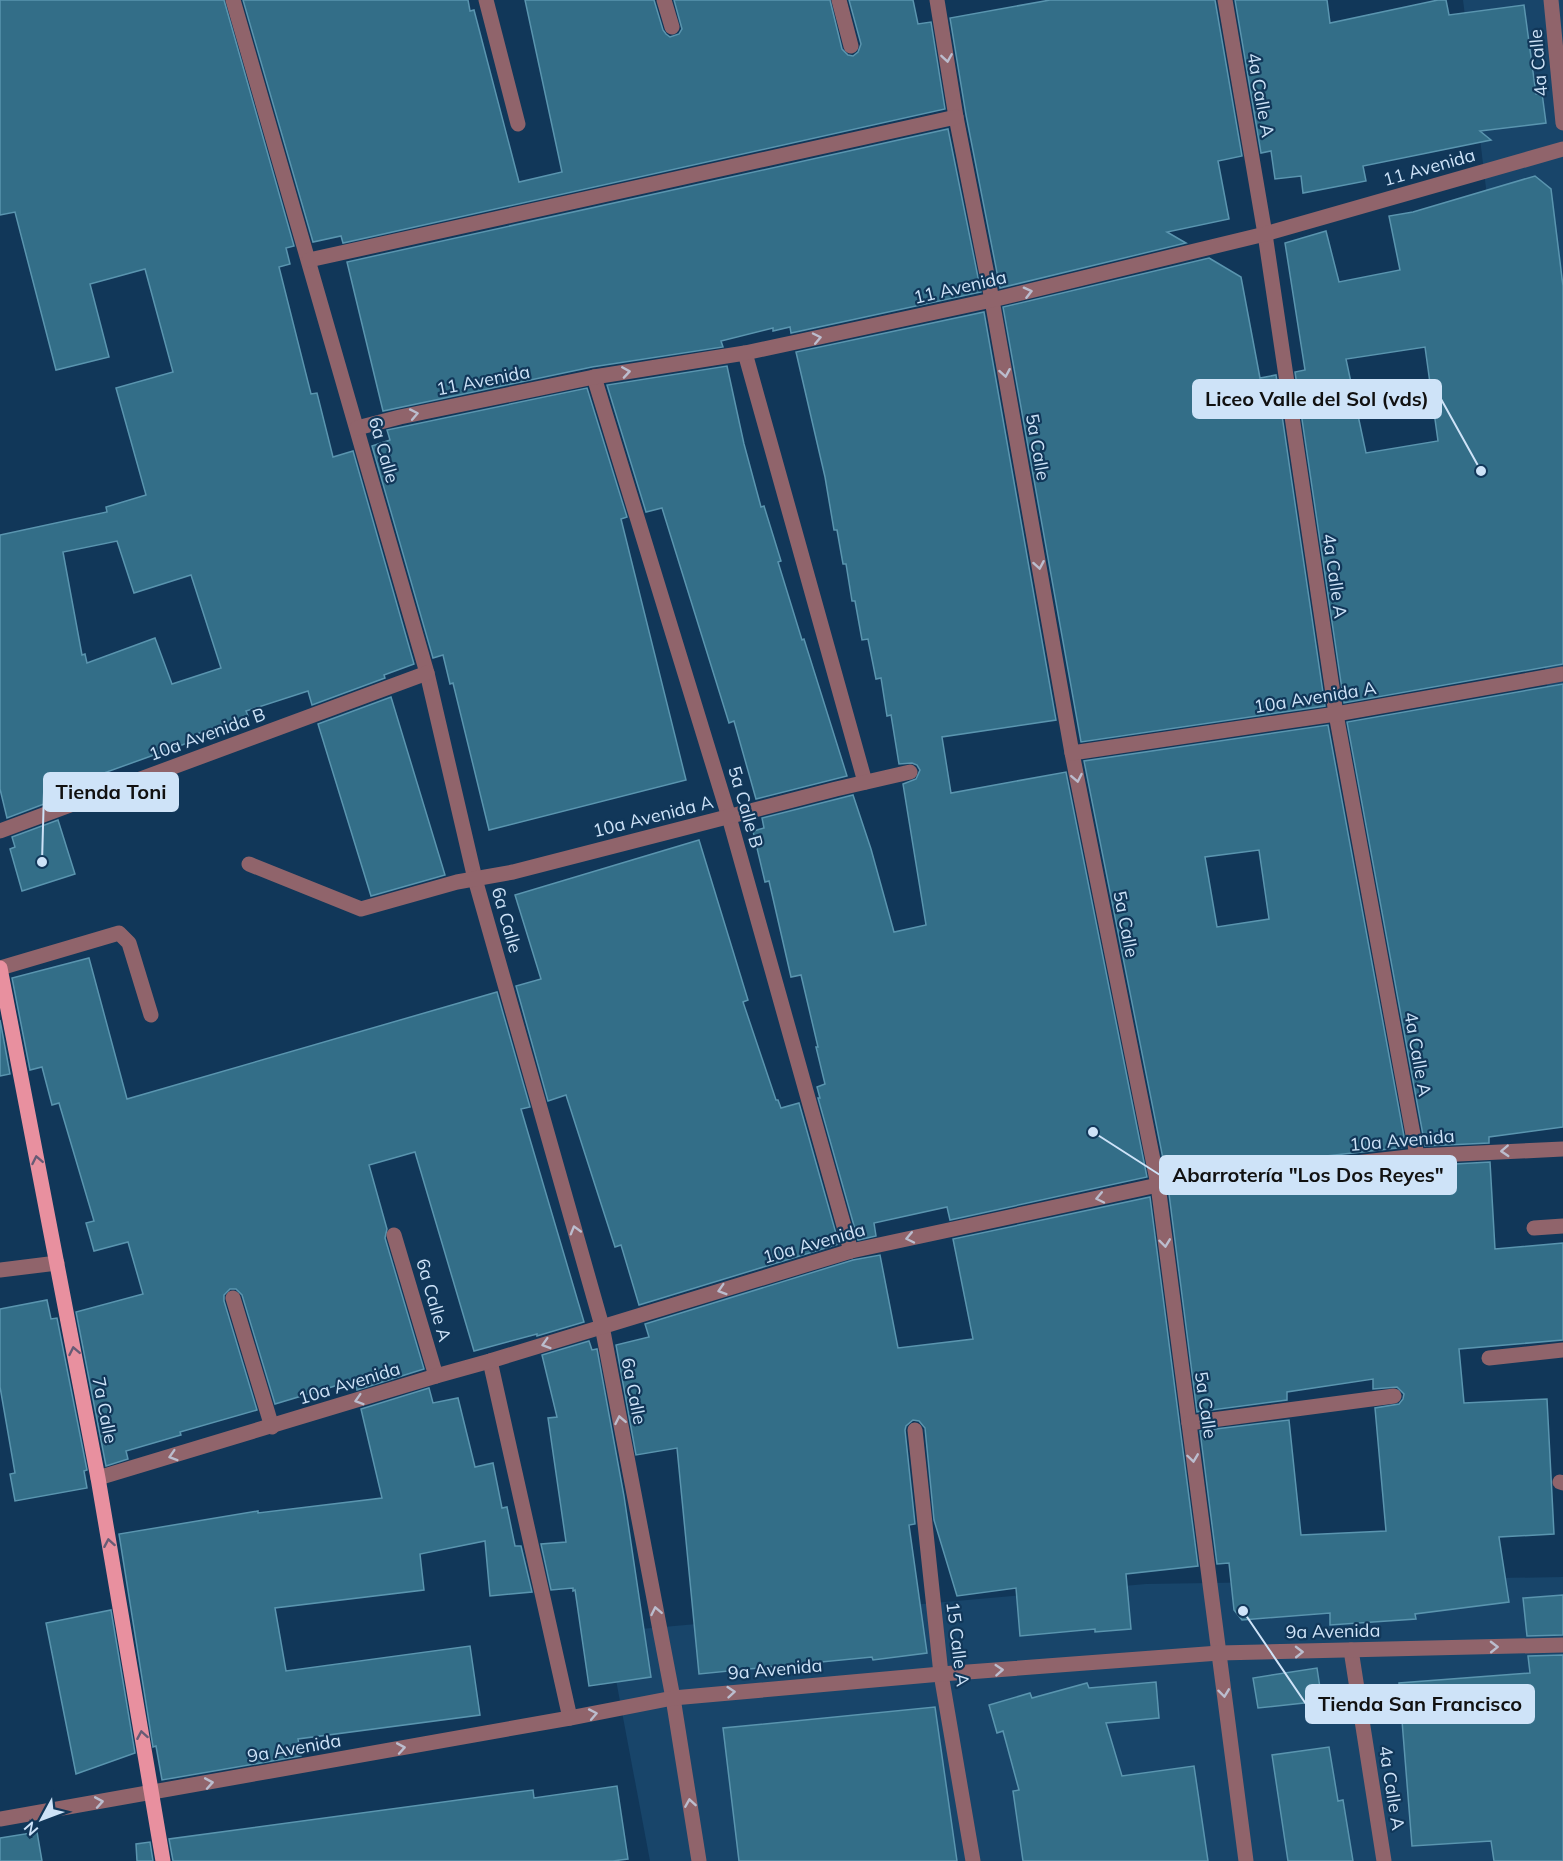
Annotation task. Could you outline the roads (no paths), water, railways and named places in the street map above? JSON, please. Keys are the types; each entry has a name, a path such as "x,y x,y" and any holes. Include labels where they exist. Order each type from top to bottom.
{"main road":[{"name":"7a Calle","path":"0,968 98,1478 163,1861"}],"street":[{"name":"6a Calle","path":"233,0 428,673 475,879 602,1326 673,1698 699,1861"},
{"path":"486,0 518,124"},
{"path":"664,0 672,27"},
{"path":"839,0 851,46"},
{"name":"5a Calle","path":"938,0 956,117 992,300 1072,753 1158,1185 1246,1861"},
{"name":"4a Calle A","path":"1225,0 1265,234 1336,714 1417,1156"},
{"name":"4a Calle","path":"1551,0 1563,123"},
{"path":"309,260 956,117"},
{"name":"11 Avenida","path":"357,428 594,377 746,353 992,300 1265,234 1563,149"},
{"path":"746,353 865,782"},
{"name":"5a Calle B","path":"594,377 729,817 851,1251"},
{"name":"10a Avenida B","path":"0,831 428,673"},
{"name":"10a Avenida A","path":"1072,753 1336,714 1563,674"},
{"name":"10a Avenida A","path":"249,864 361,909 457,882 513,872 910,772"},
{"path":"0,968 119,933 129,943 151,1015"},
{"name":"10a Avenida","path":"98,1478 851,1251 1158,1185 1417,1156 1563,1149"},
{"path":"1534,1228 1563,1226"},
{"name":"6a Calle A","path":"394,1235 436,1376"},
{"path":"0,1270 57,1263"},
{"path":"233,1298 272,1426"},
{"path":"1489,1358 1563,1350"},
{"path":"490,1361 570,1718"},
{"path":"1189,1423 1394,1396"},
{"name":"15 Calle A","path":"915,1430 941,1674 973,1861"},
{"name":"9a Avenida","path":"0,1819 673,1698 941,1674 1219,1653 1563,1645"},
{"name":"4a Calle A","path":"1351,1650 1384,1861"}],"place":[{"name":"Liceo Valle del Sol (vds)","path":"1481,471"},
{"name":"Tienda Toni","path":"42,862"},
{"name":"Abarrotería \"Los Dos Reyes\"","path":"1093,1132"},
{"name":"Tienda San Francisco","path":"1243,1611"}]}
